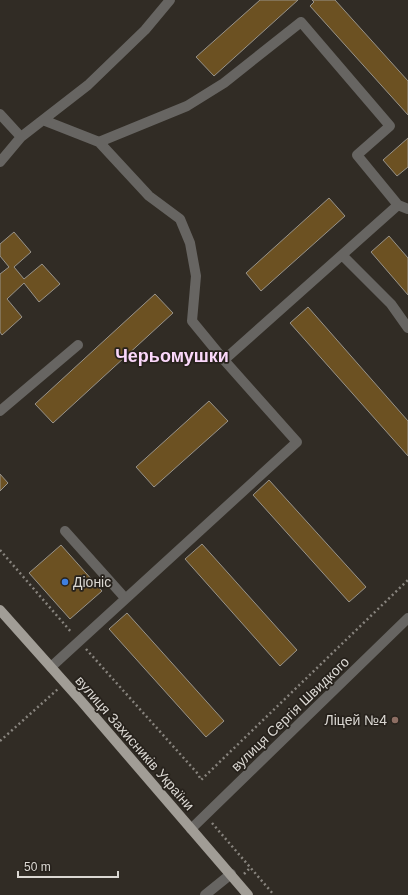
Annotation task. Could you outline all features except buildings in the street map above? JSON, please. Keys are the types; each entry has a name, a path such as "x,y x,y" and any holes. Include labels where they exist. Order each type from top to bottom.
{"main road":[{"name":"вулиця Захисників України","path":"0,610 248,895"}],"street":[{"path":"0,162 22,137 88,85 145,30 170,0"},
{"path":"99,142 187,106 224,83 301,22 390,126 357,155 398,204 408,209"},
{"path":"0,114 22,137"},
{"path":"43,120 99,142 149,196 180,220 190,243 196,276 192,321 224,360 297,442 50,667"},
{"path":"224,360 398,204"},
{"path":"342,255 391,304 408,328"},
{"path":"0,411 78,345"},
{"path":"65,531 125,598"},
{"name":"вулиця Сергія Швидкого","path":"191,829 408,618"},
{"path":"205,895 231,874"}],"path":[{"path":"0,550 193,768 201,780 408,580"},
{"path":"0,741 65,683"},
{"path":"212,822 274,895"}],"place":[{"name":"Діоніс","path":"65,582"},
{"name":"Ліцей №4","path":"395,720"}],"district":[{"name":"Черьомушки","path":"172,356"}]}
